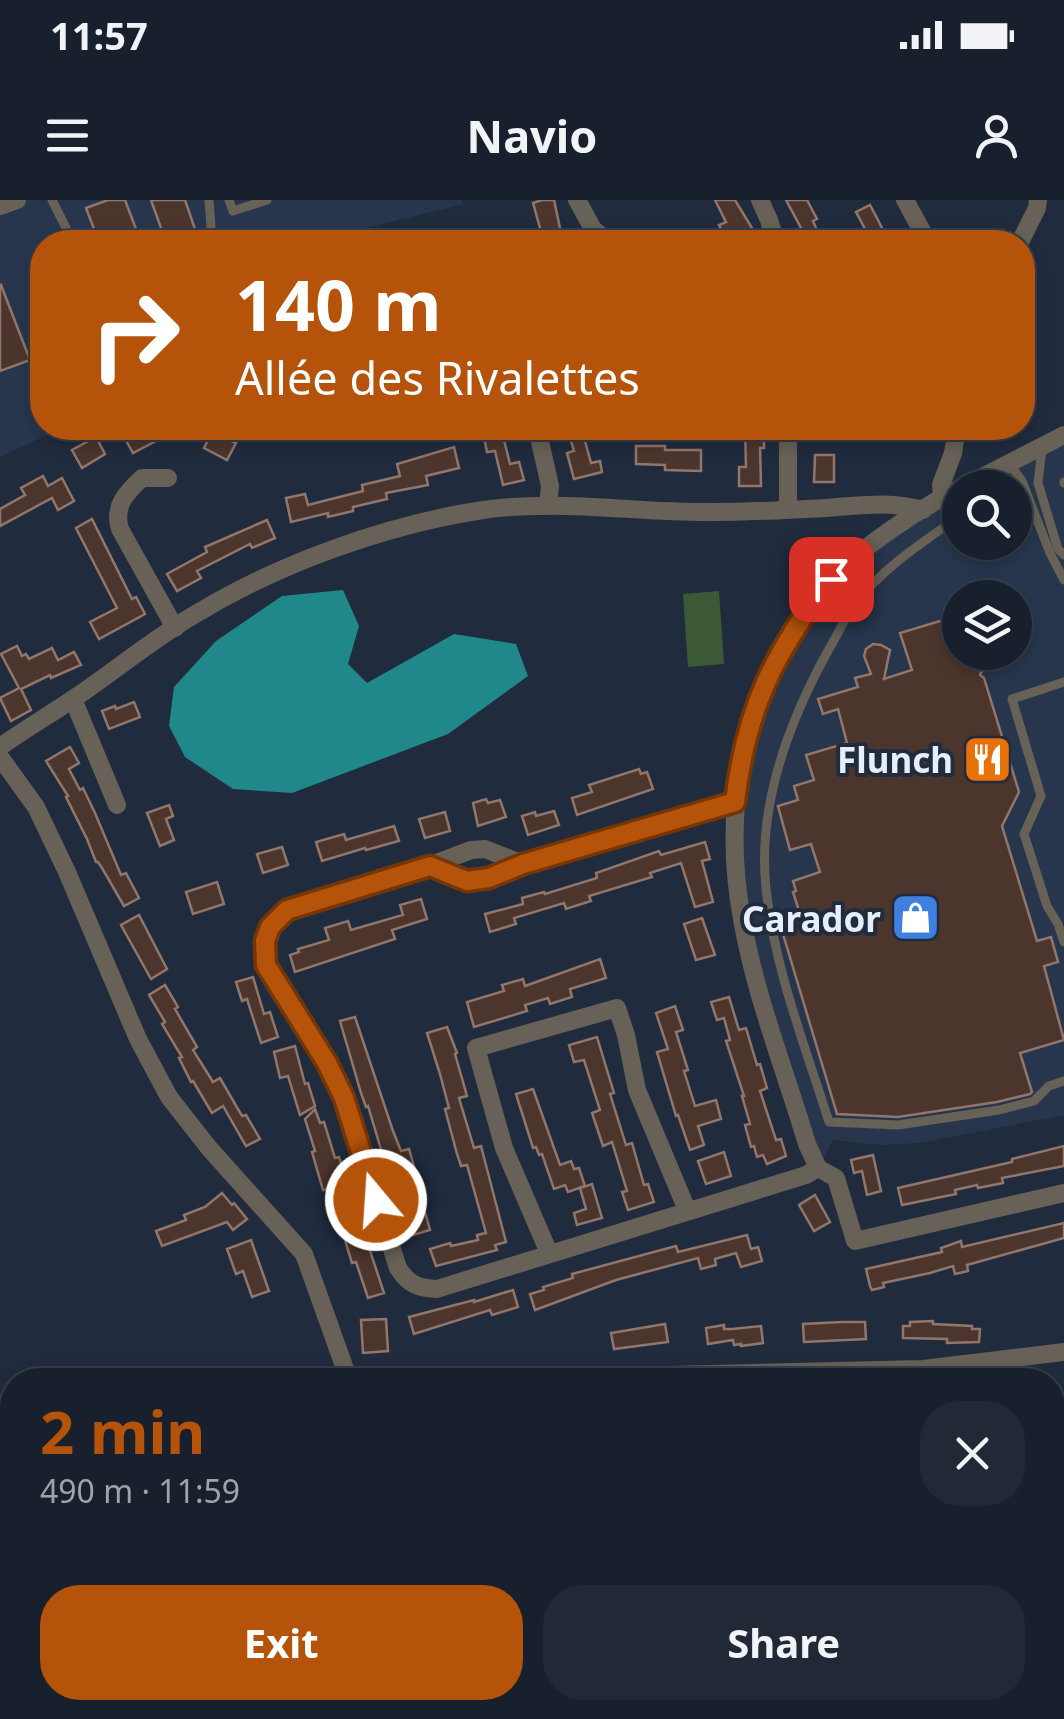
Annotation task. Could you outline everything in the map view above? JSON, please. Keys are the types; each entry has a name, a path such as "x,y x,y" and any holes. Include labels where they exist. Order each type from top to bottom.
{"street":[{"path":"0,206 17,200"},
{"path":"576,200 594,230"},
{"path":"760,200 773,230"},
{"path":"905,200 921,230"},
{"path":"1026,230 1038,200"},
{"path":"997,470 1064,436"},
{"path":"539,440 550,486 548,506"},
{"path":"788,440 788,510"},
{"path":"947,470 956,440"},
{"path":"954,453 962,470"},
{"path":"168,478 142,478 126,492 116,518 174,628"},
{"path":"942,483 942,497 864,549 831,579 799,620 767,676 744,746 735,802 736,870 742,918 808,1144 818,1168 836,1178 855,1241 1064,1193"},
{"path":"0,746 174,628 268,575 398,528 478,510 548,506 708,512 888,502 922,510"},
{"path":"852,506 874,519 886,535"},
{"path":"74,699 117,805"},
{"path":"0,757 36,807 138,1039 169,1097 304,1254 345,1368"},
{"path":"430,866 467,881 489,878 523,864 735,802"},
{"path":"523,864 486,849 471,850 287,910 270,927 265,941 266,965 327,1063 344,1098 398,1268 408,1282 437,1289 806,1175 818,1168"},
{"path":"549,1253 504,1148 476,1048 617,1008 637,1090 688,1210"},
{"path":"932,1368 1064,1352"}],"lane":[{"path":"52,200 67,230"},
{"path":"209,200 211,230"},
{"path":"229,200 233,211 267,200"},
{"path":"1042,448 1038,483 1058,549 1064,555"},
{"path":"1009,463 1022,481 1064,580"},
{"path":"942,529 894,564 854,604 808,688 778,767 766,825 766,886 782,968 829,1122 898,1125 999,1110 1034,1101 1049,1086 1064,1080"},
{"path":"1064,682 1012,698 1042,796 1024,834 1046,906 1061,923 1064,942"}],"shaded area":[{"path":"0,200 461,200 463,204 358,230 30,230 30,440 36,440 0,457"},
{"path":"1064,435 1064,1115 920,1143 881,1145 833,1140 818,1168 807,1144 736,870 753,716 831,579 942,501 942,560 1032,560 1032,470 996,470"},
{"path":"343,590 359,626 348,664 367,683 454,634 516,644 528,676 448,734 292,793 233,789 185,757 169,726 174,687 216,641 282,596"},
{"path":"719,591 724,664 688,667 683,594"}],"building":[{"path":"108,200 125,200 136,230 94,230 86,208"},
{"path":"151,200 185,200 195,230 162,230"},
{"path":"554,200 560,230 541,230 533,203"},
{"path":"715,200 735,200 752,228 722,230 719,225 726,222"},
{"path":"786,200 807,200 817,219 813,221 817,230 797,230 801,228"},
{"path":"870,205 883,230 866,230 856,212"},
{"path":"0,286 30,360 0,371"},
{"path":"98,440 105,454 82,468 72,450"},
{"path":"126,440 156,440 156,441 133,453"},
{"path":"208,440 236,443 227,460 204,448"},
{"path":"484,440 504,440 510,464 519,462 524,480 503,485 495,451 487,452"},
{"path":"571,440 589,440 585,441 591,463 600,461 602,472 574,479 567,453 574,451"},
{"path":"745,440 764,440 764,448 760,448 761,486 739,486 739,467 746,467"},
{"path":"636,446 701,450 701,471 636,464"},
{"path":"454,447 459,468 426,476 428,485 386,493 387,499 353,507 353,511 291,522 286,498 305,494 308,505 363,491 362,485 400,476 397,464"},
{"path":"815,455 834,455 834,482 814,482"},
{"path":"43,476 48,486 62,478 74,501 58,510 52,498 0,526 0,509 25,495 21,488"},
{"path":"92,519 132,599 136,597 145,614 99,639 90,622 117,608 76,528"},
{"path":"267,520 275,538 252,548 250,544 197,571 201,578 177,591 167,574 207,552 205,547"},
{"path":"942,620 942,670 982,670 980,675 1019,792 1002,826 1037,941 1051,937 1058,962 1044,966 1064,1040 1020,1053 1030,1094 898,1117 837,1114 780,924 801,917 793,881 820,872 811,844 790,850 778,806 798,800 794,786 814,780 806,755 847,743 838,709 823,714 818,699 858,687 855,678 871,674 864,656 866,649 873,644 890,650 884,679 912,670 900,633"},
{"path":"17,646 22,656 26,654 29,659 52,648 58,660 74,652 81,665 21,689 31,710 11,721 0,698 19,688 1,654"},
{"path":"134,702 140,717 109,729 102,711"},
{"path":"70,747 79,763 69,769 80,790 83,788 121,875 126,873 139,898 124,906 96,862 68,796 46,761"},
{"path":"639,769 641,774 647,772 653,789 577,815 572,798 592,792 589,785"},
{"path":"486,799 488,803 500,800 506,817 478,826 473,803"},
{"path":"169,805 173,816 166,819 174,840 160,846 147,813"},
{"path":"554,811 559,825 528,835 522,816"},
{"path":"445,812 450,831 425,838 419,819"},
{"path":"394,826 399,841 322,861 316,842 344,834 346,840"},
{"path":"705,842 710,859 702,861 713,902 695,907 681,863 650,873 652,877 589,896 591,901 566,909 564,903 514,918 516,924 490,932 485,914 523,904 522,898 597,878 596,873 659,851 661,855"},
{"path":"282,847 288,865 263,873 257,854"},
{"path":"217,882 224,904 193,914 186,892"},
{"path":"421,899 427,919 392,930 395,939 295,972 290,955 329,940 325,928 348,921 351,930 403,915 400,905"},
{"path":"139,915 167,969 151,979 121,925"},
{"path":"702,918 715,955 696,960 684,924"},
{"path":"600,959 606,978 570,989 572,997 550,1004 548,998 525,1005 527,1011 474,1027 467,1002 504,991 502,985 523,979 525,986"},
{"path":"253,977 264,1014 270,1012 278,1037 261,1043 247,999 242,1001 236,982"},
{"path":"165,985 197,1047 193,1050 213,1082 220,1078 260,1139 246,1146 223,1106 212,1113 191,1082 149,995"},
{"path":"729,997 739,1030 746,1028 757,1065 760,1064 767,1088 760,1091 776,1140 781,1139 786,1156 767,1164 763,1155 757,1157 754,1146 751,1147 745,1125 750,1124 726,1041 730,1040 724,1018 717,1020 711,1002"},
{"path":"675,1006 683,1030 676,1032 695,1106 716,1100 721,1119 698,1126 704,1145 690,1150 657,1052 668,1049 656,1013"},
{"path":"355,1017 401,1151 409,1149 430,1230 413,1235 392,1154 383,1156 340,1021"},
{"path":"447,1027 467,1096 459,1098 474,1148 481,1146 506,1242 495,1245 497,1250 436,1266 430,1249 478,1240 477,1235 486,1233 467,1165 461,1166 457,1154 445,1109 449,1108 427,1033"},
{"path":"597,1037 626,1145 632,1143 644,1185 648,1184 654,1202 628,1210 622,1192 627,1191 612,1142 603,1146 592,1113 600,1110 584,1060 574,1062 569,1045"},
{"path":"295,1046 315,1106 300,1115 288,1076 280,1078 274,1052"},
{"path":"533,1089 560,1165 571,1161 574,1169 579,1168 585,1186 568,1192 565,1185 554,1189 542,1154 533,1148 516,1094"},
{"path":"315,1109 320,1123 324,1122 335,1158 339,1157 384,1293 368,1298 356,1262 352,1263 330,1188 323,1190 305,1119"},
{"path":"1064,1146 1064,1166 902,1205 898,1188"},
{"path":"724,1152 731,1176 706,1184 698,1161"},
{"path":"873,1155 881,1191 867,1195 862,1171 854,1173 851,1160"},
{"path":"592,1184 602,1218 577,1225 574,1213 586,1209 580,1188"},
{"path":"222,1193 247,1219 233,1230 227,1222 162,1246 156,1231 186,1220 184,1215 205,1207"},
{"path":"815,1195 830,1222 814,1231 799,1205"},
{"path":"1064,1223 1064,1238 967,1265 968,1271 955,1274 953,1266 883,1283 884,1287 872,1290 870,1286 866,1269 942,1252 941,1248 961,1241 962,1247"},
{"path":"747,1235 751,1249 758,1247 762,1261 741,1267 736,1253 715,1259 716,1265 701,1269 698,1258 616,1280 535,1310 530,1294 573,1278 572,1274 676,1246 678,1252"},
{"path":"251,1240 269,1291 252,1297 243,1271 236,1274 227,1249"},
{"path":"513,1290 518,1307 492,1315 490,1310 414,1334 409,1317"},
{"path":"386,1319 388,1351 363,1353 361,1320"},
{"path":"933,1321 980,1329 979,1342 903,1338 903,1326 910,1326 910,1322"},
{"path":"865,1322 866,1339 804,1342 803,1324"},
{"path":"665,1324 668,1342 614,1349 611,1333"},
{"path":"724,1325 724,1329 761,1326 763,1343 741,1346 734,1345 733,1340 708,1344 706,1328"}],"place":[{"name":"Flunch","path":"988,759"},
{"name":"Carador","path":"916,918"}],"route":[{"path":"376,1200 344,1098 327,1063 266,965 265,941 270,927 287,910 430,866 467,881 489,878 523,864 735,802 744,746 767,676 799,620 831,579"}]}
